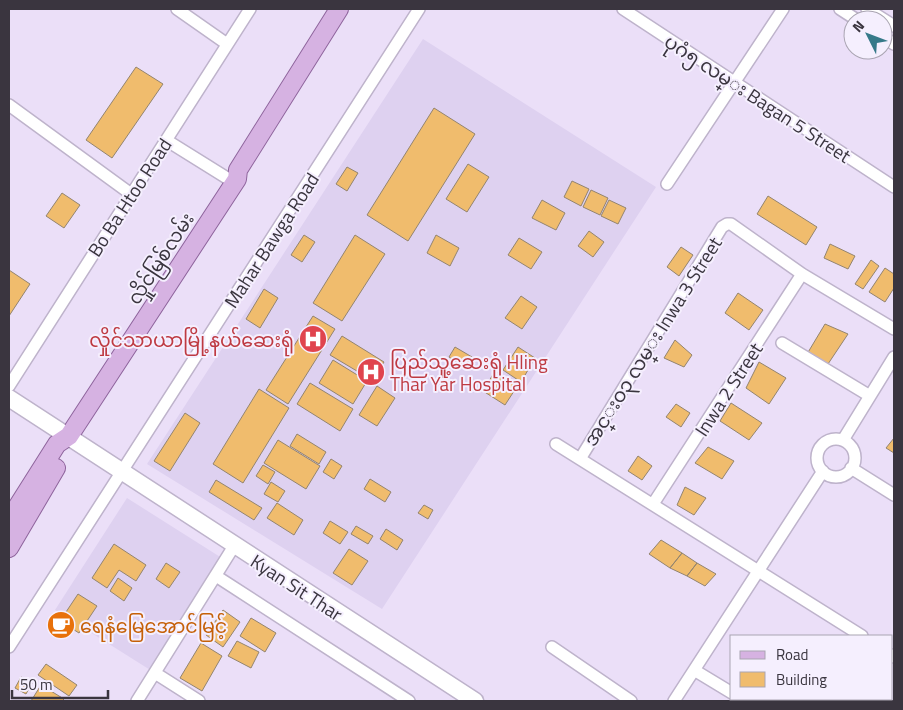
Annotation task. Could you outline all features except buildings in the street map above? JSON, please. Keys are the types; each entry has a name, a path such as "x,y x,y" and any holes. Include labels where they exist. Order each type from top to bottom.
{"main road":[{"name":"လှိုင်မြစ်လမ်း","path":"9,520 57,444 69,436 236,181 238,170 339,9"},
{"name":"လှိုင်မြစ်လမ်း","path":"236,181 246,176 351,9"},
{"name":"Kyan Sit Thar","path":"9,398 475,701"},
{"name":"လှိုင်မြစ်လမ်း","path":"9,548 68,447 69,436"}],"street":[{"path":"177,9 228,44"},
{"name":"Bo Ba Htoo Road","path":"9,386 250,9"},
{"name":"Mahar Bawga Road","path":"9,647 419,9"},
{"name":"ပုဂံ၅ လမ္း Bagan 5 Street","path":"623,9 894,187"},
{"path":"667,184 783,9"},
{"path":"867,9 894,26"},
{"path":"9,105 131,194"},
{"path":"166,140 236,181"},
{"name":"အင္းဝ၃ လမ္း Inwa 3 Street","path":"580,459 722,227 732,224 802,274"},
{"path":"802,274 894,329"},
{"name":"Inwa 2 Street","path":"653,504 802,274"},
{"path":"782,343 870,396"},
{"path":"843,440 894,357"},
{"path":"830,440 843,440 849,444 853,449 854,462 851,468 841,476 834,476 823,472 817,460 820,447 830,440"},
{"path":"556,444 860,635"},
{"path":"851,468 894,495"},
{"path":"674,701 823,472"},
{"path":"136,701 234,546"},
{"path":"216,576 409,701"},
{"path":"552,647 631,701"},
{"path":"694,670 730,692"},
{"path":"155,672 200,701"}],"shaded area":[{"name":"ပြည်သူ့ဆေးရုံ Hling Thar Yar Hospital","path":"423,39 656,187 382,609 147,464"},
{"path":"127,498 225,560 155,673 55,610"}],"place":[{"name":"လှိုင်သာယာမြို့နယ်ဆေးရုံ","path":"313,339"},
{"name":"ပြည်သူ့ဆေးရုံ Hling Thar Yar Hospital","path":"371,372"},
{"name":"ရေနံမြေအောင်မြင့်","path":"61,625"}]}
